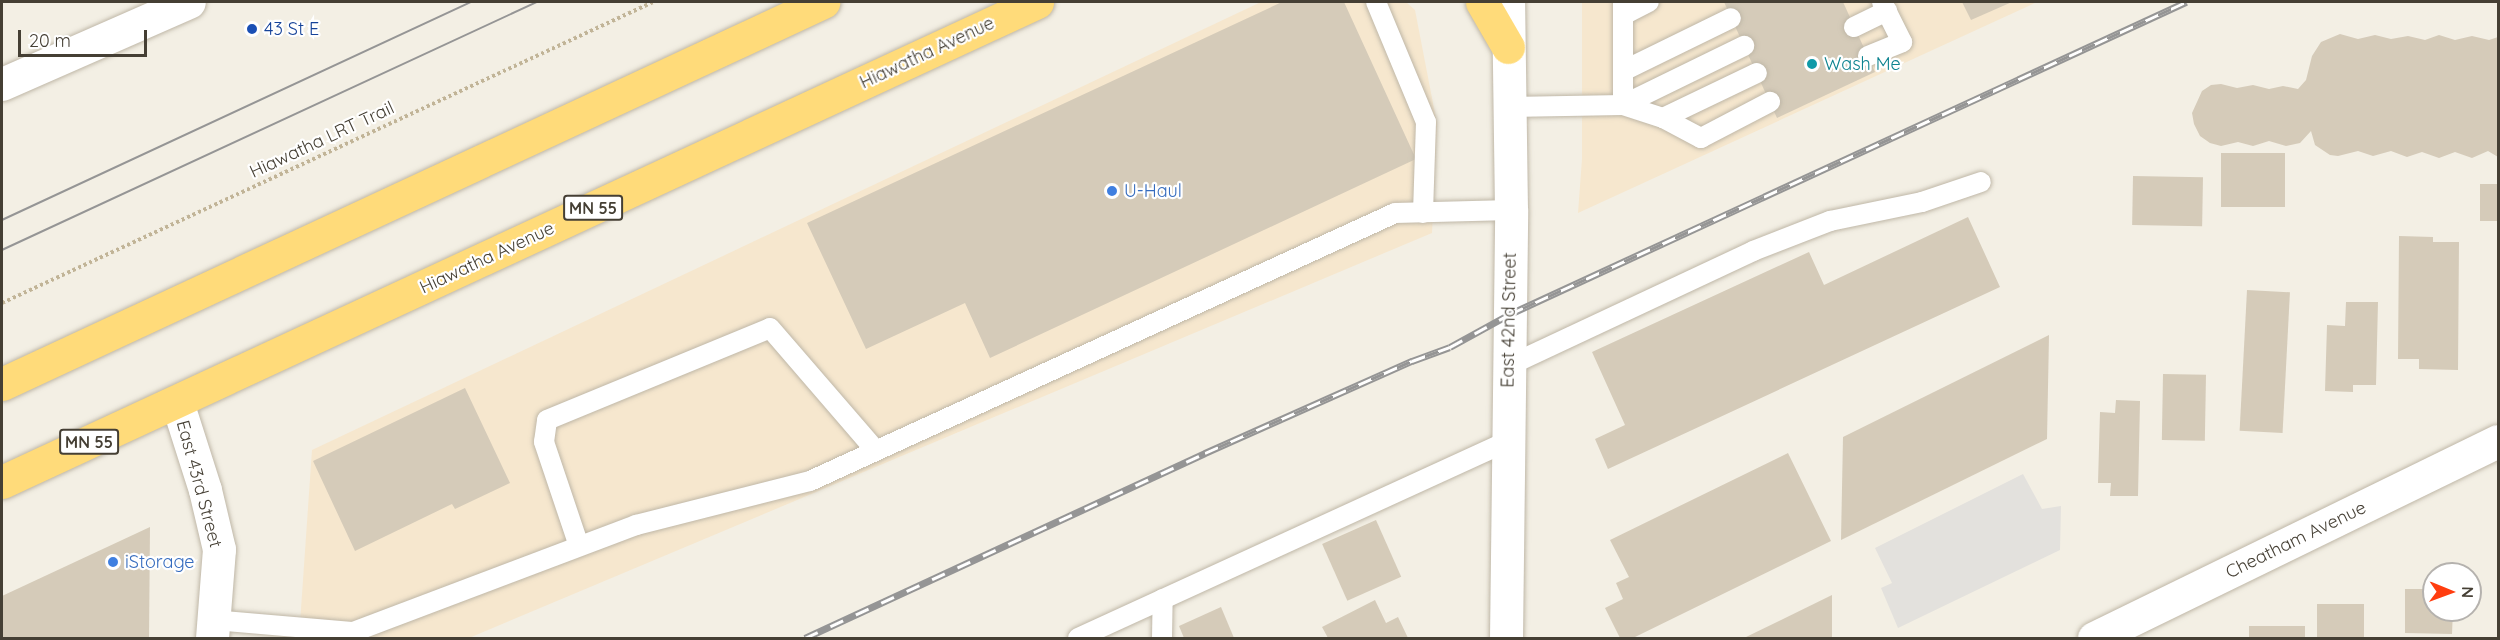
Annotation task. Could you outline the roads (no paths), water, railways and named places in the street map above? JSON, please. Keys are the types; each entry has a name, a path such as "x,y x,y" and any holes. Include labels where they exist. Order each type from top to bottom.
{"highway":[{"path":"2,384 823,2"},
{"name":"Hiawatha Avenue","path":"2,483 1036,2"},
{"path":"1482,2 1508,46"}],"street":[{"path":"2,84 189,2"},
{"name":"East 42nd Street","path":"1506,639 1506,442 1511,210 1508,2"},
{"name":"East 43rd Street","path":"177,402 205,490 219,549 213,629"},
{"name":"Cheatham Avenue","path":"2094,639 2499,441"}],"lane":[{"path":"1376,2 1426,122 1423,213"},
{"path":"1623,105 1623,8 1649,2"},
{"path":"1854,27 1885,6 1902,42 1868,56"},
{"path":"1623,71 1731,18"},
{"path":"1623,105 1744,46"},
{"path":"1663,118 1757,73"},
{"path":"1509,107 1623,105 1663,118 1701,138 1770,102"},
{"path":"1508,366 1775,242 1830,221 1922,202 1981,182"},
{"path":"213,629 353,632 636,525 810,481 1395,213 1511,210"},
{"path":"579,546 544,442 547,420 770,328 876,451"},
{"path":"1078,639 1506,442"},
{"path":"1162,639 1163,599"}],"tram line":[{"path":"2,220 471,2"},
{"path":"2,250 537,2"}],"railway":[{"path":"805,638 1205,453 1412,361 1450,347 1510,314 2186,2"}],"place":[{"name":"43 St E","path":"252,29"},
{"name":"Wash Me","path":"1812,64"},
{"name":"U-Haul","path":"1112,191"},
{"name":"iStorage","path":"113,562"}]}
